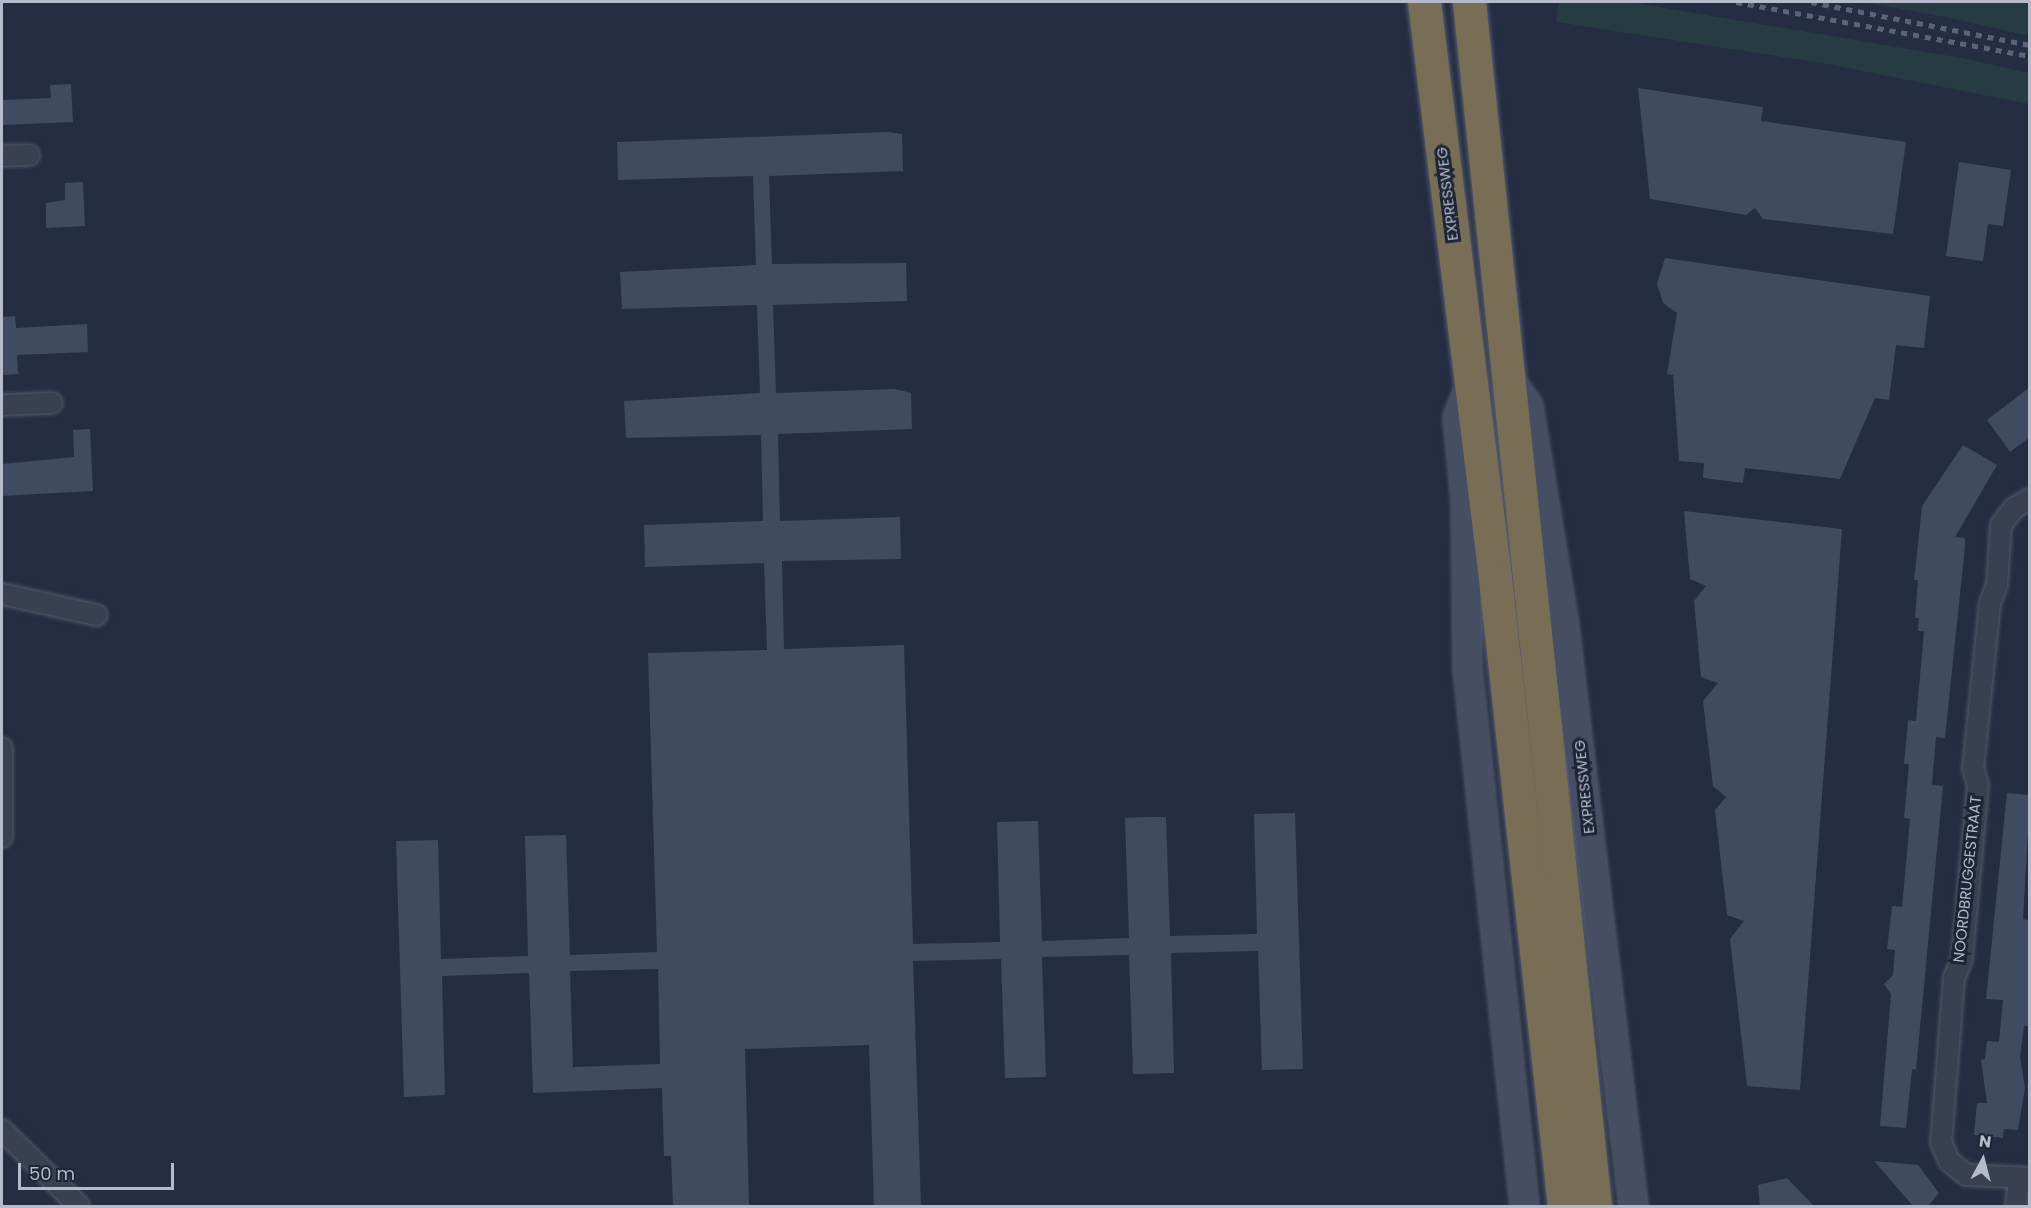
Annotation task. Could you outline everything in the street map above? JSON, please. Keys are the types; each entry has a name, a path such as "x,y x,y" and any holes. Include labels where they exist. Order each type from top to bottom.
{"highway":[{"name":"EXPRESSWEG","path":"1424,2 1564,1206"},
{"name":"EXPRESSWEG","path":"1469,2 1506,375 1595,1206"}],"street":[{"path":"2,156 29,155"},
{"name":"EXPRESSWEG","path":"1506,375 1528,406 1564,627 1633,1206"},
{"name":"EXPRESSWEG","path":"1469,386 1457,417 1465,498 1467,668 1524,1206"},
{"path":"2,405 52,403"},
{"name":"NOORDBRUGGESTRAAT","path":"2024,1178 1966,1175 1949,1161 1941,1142 1954,978 1962,959 1978,785 1973,768 1989,602 1997,585 2001,525 2014,508 2030,499"},
{"path":"2,594 97,615"},
{"path":"2,748 2,837"},
{"path":"2,1130 79,1206"},
{"path":"2016,1206 2024,1178"}],"green space":[{"path":"1559,2 1629,2 1962,58 2029,73 2029,104 1822,63 1556,22"},
{"path":"1862,2 2029,2 2029,36 1946,17"}],"building":[{"path":"71,84 73,122 2,125 2,100 51,98 50,85"},
{"path":"1638,88 1763,107 1761,121 1906,142 1893,234 1763,219 1755,208 1746,215 1650,199"},
{"path":"888,132 902,134 903,171 769,176 772,264 906,263 907,301 773,305 776,393 895,389 911,393 912,429 778,434 780,521 900,517 901,559 782,561 784,649 904,645 913,944 1000,942 997,822 1038,821 1042,941 1129,938 1125,818 1147,817 1166,817 1170,936 1257,934 1254,814 1295,813 1303,1069 1262,1070 1258,951 1171,953 1174,1073 1133,1074 1129,955 1042,957 1046,1077 1005,1078 1001,959 913,961 921,1206 874,1206 869,1045 745,1049 749,1206 673,1206 671,1156 664,1156 662,1088 533,1093 529,973 442,976 445,1095 404,1097 396,841 438,840 441,959 528,956 525,836 566,835 570,955 657,952 648,653 767,650 764,563 645,567 644,525 763,521 761,435 626,438 624,401 760,393 757,305 622,309 620,272 756,265 753,176 618,180 617,142","holes":["658,969 660,1064 573,1067 570,971"]},
{"path":"1959,162 2011,170 2003,226 1988,224 1983,261 1946,256"},
{"path":"83,182 85,226 46,228 46,203 65,200 65,183"},
{"path":"1665,258 1930,296 1924,348 1896,345 1889,400 1875,398 1840,479 1745,468 1743,483 1703,478 1704,463 1679,461 1673,375 1667,374 1677,313 1663,303 1657,284"},
{"path":"15,316 16,328 87,324 88,352 17,355 18,374 2,375 2,317"},
{"path":"2030,387 2030,437 2010,452 1987,420"},
{"path":"90,429 93,491 2,496 2,464 74,457 73,430"},
{"path":"1963,445 1997,465 1955,537 1965,538 1965,546 1945,738 1936,737 1932,785 1943,786 1916,1070 1912,1069 1906,1128 1880,1126 1891,994 1884,984 1893,975 1895,950 1887,949 1892,906 1902,907 1910,819 1904,818 1909,764 1904,764 1908,720 1916,721 1924,631 1918,631 1919,618 1915,618 1918,580 1914,580 1922,506"},
{"path":"1684,511 1842,529 1800,1090 1747,1086 1730,939 1744,921 1727,915 1715,810 1726,797 1713,786 1703,701 1718,683 1701,677 1694,601 1706,586 1690,579"},
{"path":"2007,793 2030,795 2023,919 2028,920 2030,1026 2024,1026 2020,1057 2025,1088 2018,1130 2004,1129 2003,1138 1974,1135 1977,1103 1987,1103 1981,1060 1985,1059 1987,1041 1999,1042 2003,1000 1986,999"},
{"path":"1874,1161 1918,1165 1939,1193 1928,1206 1913,1206"},
{"path":"1787,1178 1814,1206 1760,1206 1758,1185"}],"railway":[{"path":"1736,2 2030,56"},
{"path":"1811,2 2030,45"}]}
